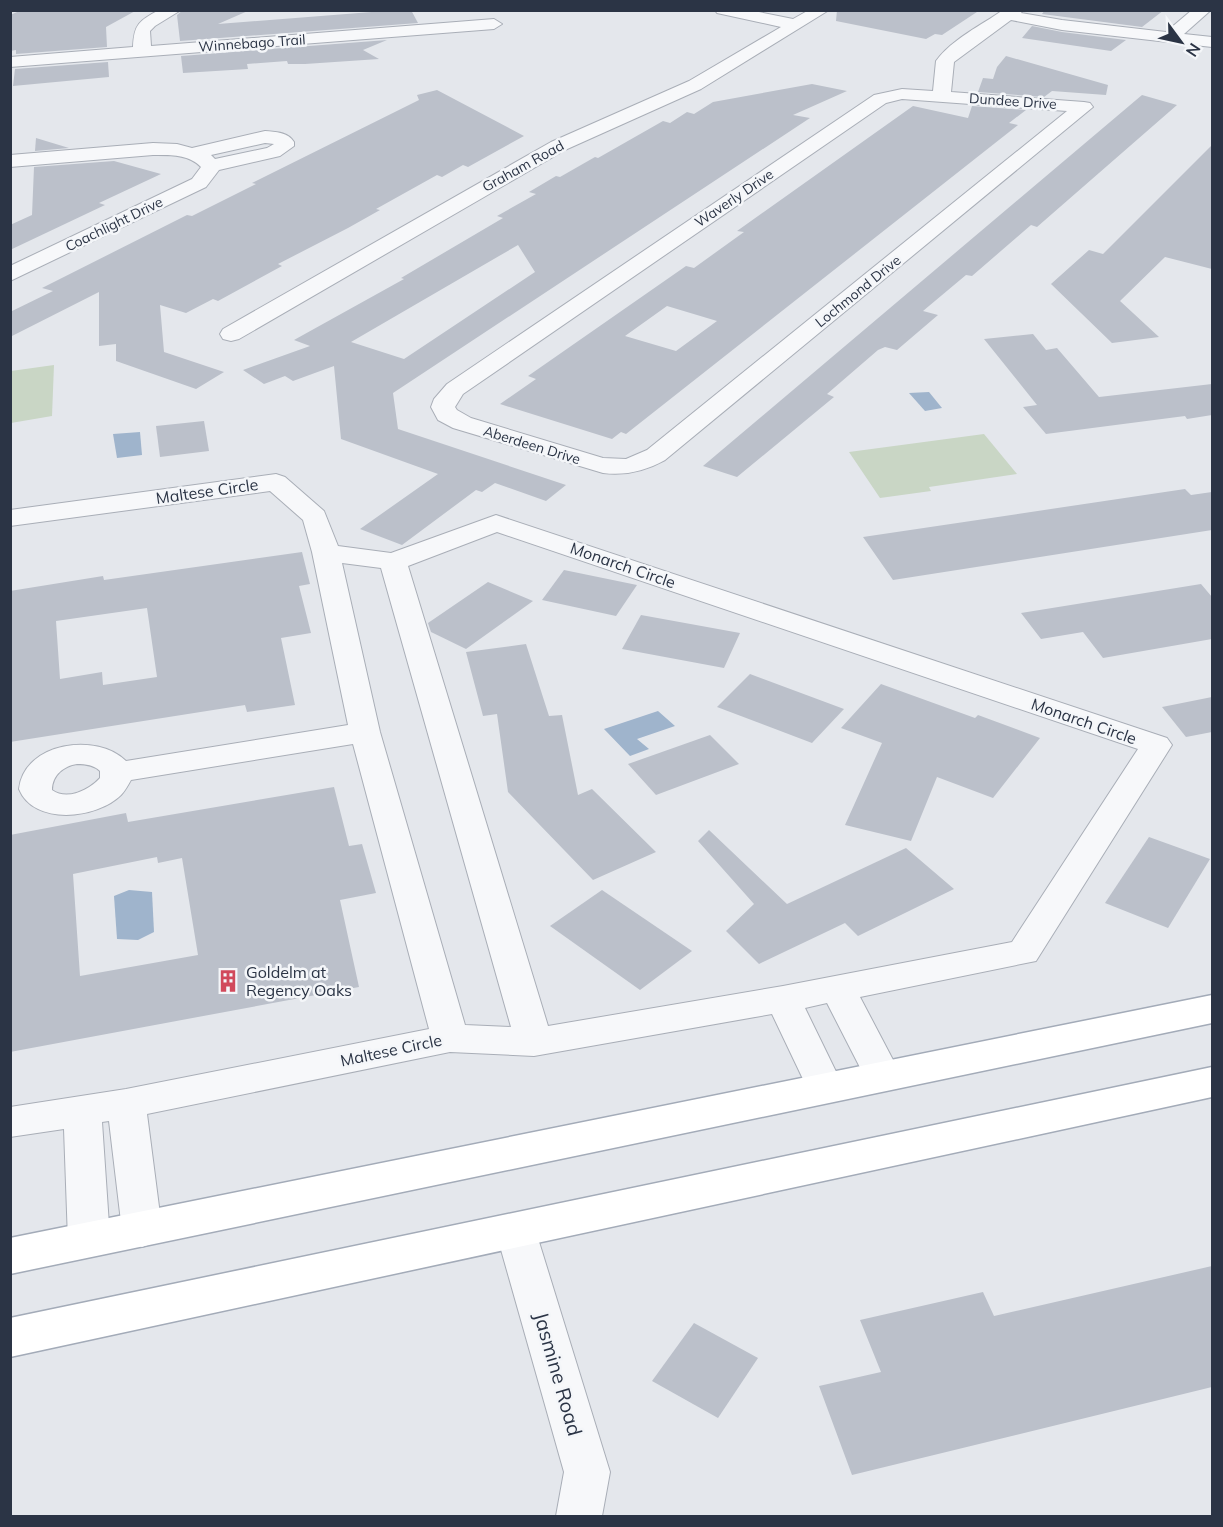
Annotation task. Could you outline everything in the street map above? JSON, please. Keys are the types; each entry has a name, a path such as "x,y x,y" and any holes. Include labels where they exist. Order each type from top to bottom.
{"main road":[{"path":"10,1256 1212,1009"},
{"path":"10,1338 1212,1082"},
{"path":"10,1280 142,1230"}],"street":[{"path":"142,52 142,30 149,22 173,10"},
{"path":"723,10 796,25"},
{"name":"Graham Road","path":"231,334 558,146 694,85 821,10"},
{"path":"1171,36 1203,10"},
{"path":"942,96 945,61 955,51 1011,13 1062,25 1212,42"},
{"name":"Winnebago Trail","path":"10,62 494,24"},
{"name":"Waverly Drive","path":"443,407 446,399 455,389 880,99 902,94 942,96"},
{"name":"Dundee Drive","path":"942,96 1083,107"},
{"name":"Lochmond Drive","path":"628,468 656,455 1083,107"},
{"path":"10,161 153,149 177,150 192,154 204,159 211,166 273,152 284,146 285,142 277,138 265,137 192,154"},
{"name":"Coachlight Drive","path":"10,275 199,183 207,175 211,166"},
{"name":"Aberdeen Drive","path":"443,407 447,415 462,423 594,464 610,468 628,468"},
{"name":"Maltese Circle","path":"10,518 276,482 315,517 326,552 365,732 450,1038 126,1104 10,1122"},
{"name":"Monarch Circle","path":"393,562 496,523 1156,746 1024,952 783,999 534,1042 450,1038"},
{"path":"326,552 393,562 534,1042"},
{"path":"117,772 365,732"},
{"path":"89,754 103,757 113,764 117,772 115,782 106,792 94,800 78,804 62,805 47,802 22,788 45,766 58,759 74,755 89,754"},
{"path":"838,988 883,1077"},
{"path":"783,999 825,1088"},
{"path":"126,1104 142,1230"},
{"path":"82,1111 89,1240"},
{"name":"Jasmine Road","path":"516,1232 587,1472 579,1516"}],"green space":[{"path":"54,365 52,416 11,423 11,371"},
{"path":"984,434 1017,474 929,487 931,491 880,498 849,452"}],"water":[{"path":"929,392 942,408 925,411 909,393"},
{"path":"140,432 142,455 117,458 113,434"},
{"path":"658,711 675,726 637,739 649,749 630,756 604,729"},
{"path":"129,890 152,892 154,932 138,940 117,939 114,896"}],"building":[{"path":"22,10 137,10 106,27 107,47 16,54 16,50 10,51 10,15"},
{"path":"183,10 250,10 218,24 411,10 418,23 180,41 177,15"},
{"path":"837,10 980,10 942,35 935,34 926,39 836,21"},
{"path":"1045,10 1164,10 1142,27 1042,14"},
{"path":"1032,26 1126,40 1111,51 1022,38"},
{"path":"387,40 363,50 379,59 305,64 288,64 287,61 247,64 248,69 183,73 181,56"},
{"path":"1006,56 1108,85 1106,95 1052,91 1044,97 978,92 983,78 993,79 997,67"},
{"path":"108,62 109,77 13,86 15,69"},
{"path":"812,84 847,91 793,115 810,118 393,393 398,429 566,485 546,501 495,483 482,492 476,490 402,545 360,529 438,474 341,439 334,366 293,381 285,376 264,384 243,370 310,346 294,340 404,279 401,278 503,218 497,216 536,194 529,192 556,176 560,177 595,157 598,158 663,121 670,123 687,112 694,114 713,102","holes":["518,245 535,272 404,359 351,342"]},
{"path":"437,90 524,136 468,167 463,165 442,177 437,175 376,209 380,210 348,228 278,264 282,266 218,301 213,299 186,313 160,305 164,352 224,372 196,389 116,361 116,344 99,346 99,292 10,337 10,312 53,291 42,288 187,215 192,216 256,184 252,183 419,100 417,95"},
{"path":"1142,95 1177,105 1037,227 1031,225 972,276 966,275 923,311 938,315 897,350 885,347 878,350 827,394 834,397 737,477 703,466"},
{"path":"913,106 968,118 972,106 1026,110 1009,123 1018,125 626,434 621,432 612,439 500,404 536,379 528,376 686,266 694,268 744,232 737,231","holes":["667,306 717,321 676,351 625,336"]},
{"path":"36,138 69,148 35,151"},
{"path":"1212,145 1212,269 1165,257 1120,301 1159,337 1112,343 1051,284 1089,250 1103,254"},
{"path":"114,161 161,174 99,203 105,205 10,250 10,225 32,215 34,167"},
{"path":"1033,334 1046,350 1057,348 1099,397 1212,384 1212,415 1187,419 1185,416 1046,434 1023,407 1037,405 984,339"},
{"path":"204,421 209,451 160,457 156,426"},
{"path":"1185,489 1191,495 1212,492 1212,530 893,580 863,537"},
{"path":"302,552 310,584 299,586 311,633 281,638 295,705 247,712 245,705 10,742 10,591 103,576 104,580","holes":["147,608 157,677 103,685 102,672 60,679 56,621"]},
{"path":"564,570 637,585 616,616 542,600"},
{"path":"488,582 533,601 466,649 431,632 428,623"},
{"path":"1201,584 1212,597 1212,639 1103,658 1083,632 1041,639 1021,613"},
{"path":"641,615 740,633 724,668 622,649"},
{"path":"526,644 549,716 562,715 578,795 592,789 656,852 593,880 508,792 497,714 483,716 466,652"},
{"path":"750,674 844,709 812,743 717,707"},
{"path":"881,684 975,718 978,715 1040,738 993,798 937,777 911,841 845,825 882,743 841,728"},
{"path":"1212,697 1212,732 1186,737 1162,707"},
{"path":"710,735 739,764 656,795 628,764"},
{"path":"334,787 349,846 362,844 376,893 340,900 359,987 10,1052 10,835 126,813 128,822","holes":["157,857 158,863 182,858 198,955 80,976 73,874"]},
{"path":"709,830 787,904 906,848 954,889 858,936 845,923 759,964 726,931 754,904 698,841"},
{"path":"1149,837 1210,859 1168,928 1105,903"},
{"path":"602,890 692,951 640,990 550,926"},
{"path":"1212,1266 1212,1387 852,1475 819,1386 881,1372 860,1320 983,1292 994,1316"},
{"path":"694,1323 758,1358 718,1418 652,1381"}],"place":[{"name":"Goldelm at Regency Oaks","path":"228,981"}]}
